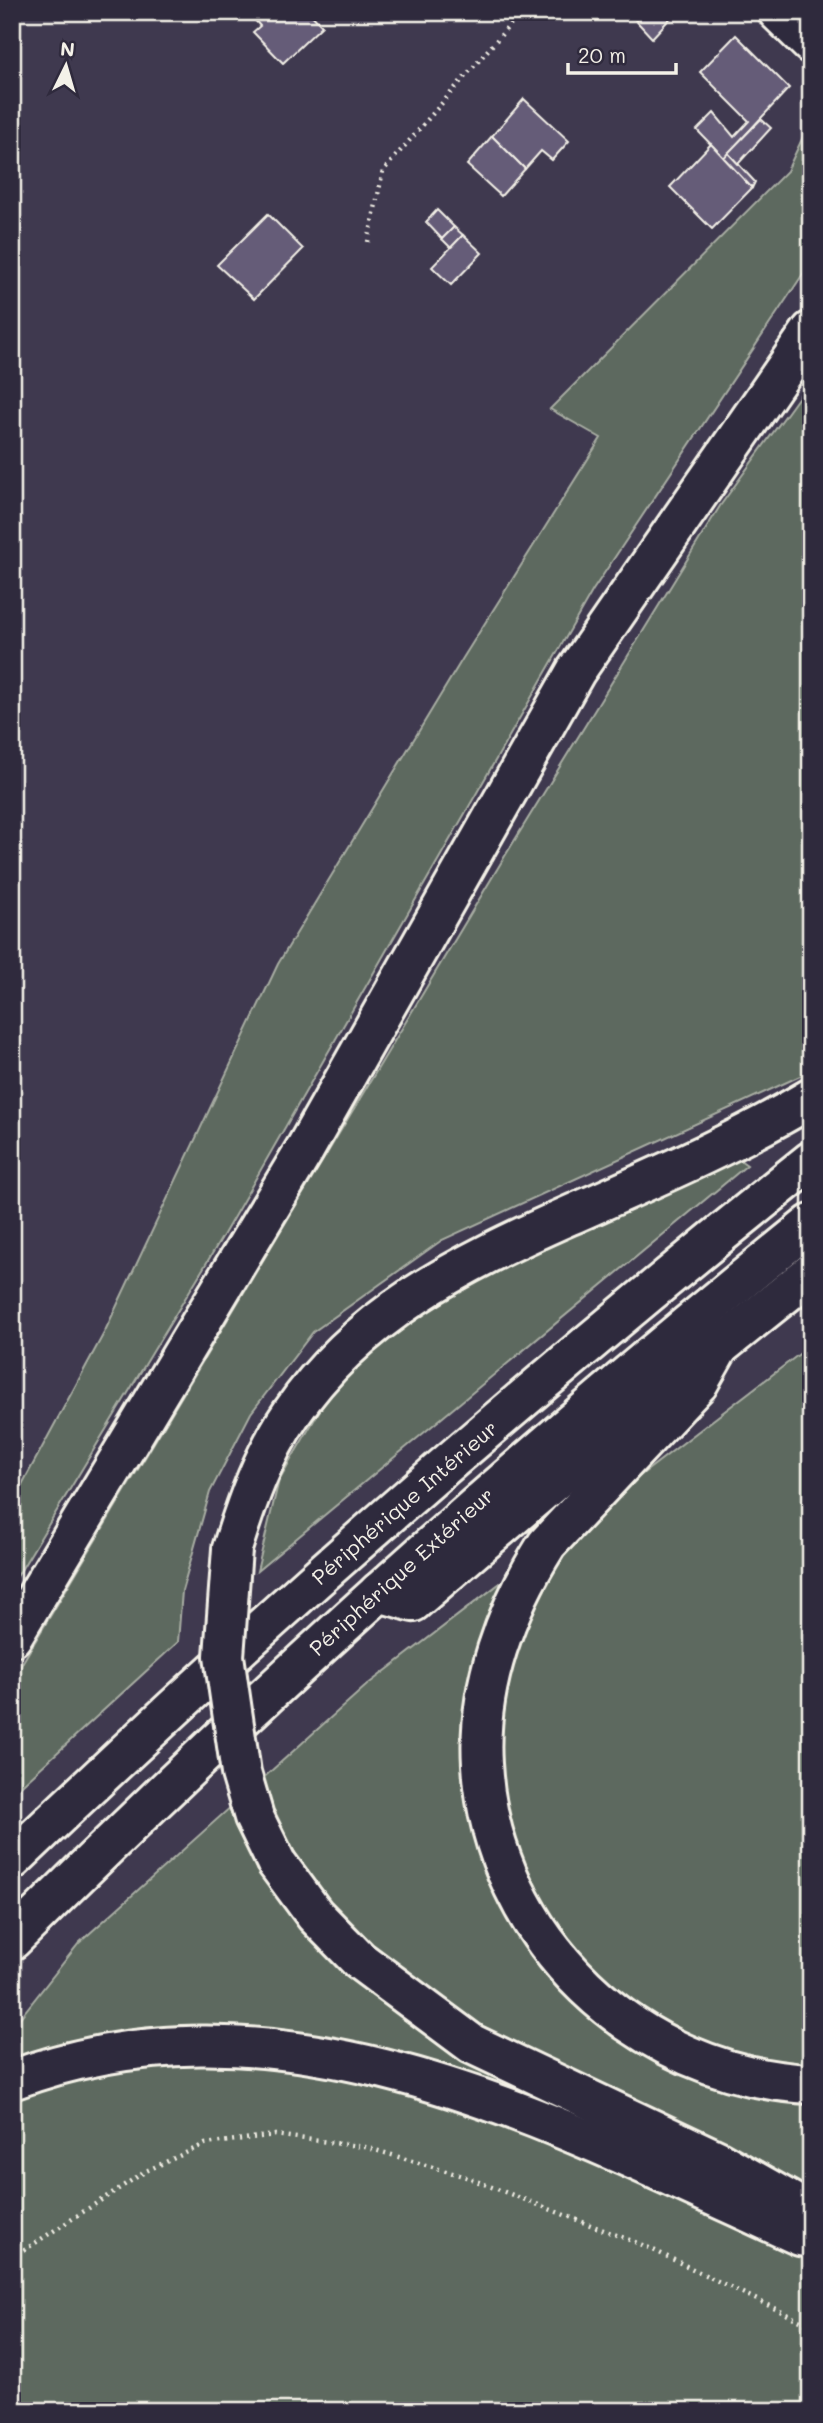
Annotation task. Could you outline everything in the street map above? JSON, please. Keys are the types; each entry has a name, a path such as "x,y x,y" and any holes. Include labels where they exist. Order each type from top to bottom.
{"main road":[{"path":"778,12 811,44"},
{"path":"12,1637 305,1149 576,671 811,331"},
{"path":"811,1098 732,1140 456,1268 405,1299 349,1346 320,1376 291,1413 266,1457 232,1549 224,1656 241,1773 254,1817 276,1862 315,1915 359,1960 472,2044 717,2160 811,2213"},
{"name":"Périphérique Intérieur","path":"12,1860 132,1745 434,1476 637,1301 811,1161"},
{"name":"Périphérique Extérieur","path":"12,1940 157,1798 379,1592 599,1399 811,1224"},
{"path":"379,1592 413,1602 588,1452 811,1273"},
{"path":"719,1347 698,1384 547,1544 529,1572 509,1616 490,1673 482,1750 485,1804 496,1847 533,1926 565,1969 598,2002 644,2034 710,2066 751,2078 811,2084"},
{"path":"12,2080 50,2066 167,2045 231,2044 311,2052 389,2068 531,2115 800,2236 811,2238"}],"path":[{"path":"368,242 383,172 521,12"},
{"path":"12,2258 146,2171 205,2144 275,2135 365,2147 466,2177 645,2246 811,2326"}],"green space":[{"path":"811,120 811,262 593,590 224,1234 12,1585 12,1503 104,1333 278,964 463,658 601,438 550,409 787,171"},
{"path":"811,380 811,1071 442,1240 313,1332 251,1413 210,1492 182,1591 178,1642 12,1794 12,1680 505,856 720,506"},
{"path":"733,1155 747,1165 257,1571 279,1480 330,1393 390,1334 456,1286"},
{"path":"811,1345 811,2411 12,2411 12,2028 79,1943 367,1685"}],"building":[{"path":"256,12 309,12 322,26 283,63 253,32 260,26 253,18"},
{"path":"628,12 676,12 652,38"},
{"path":"736,35 789,88 724,158 697,130 714,113 734,137 749,121 700,72"},
{"path":"524,99 569,141 552,160 541,151 525,169 492,136"},
{"path":"761,119 771,128 738,164 728,153"},
{"path":"492,136 525,169 501,196 467,165"},
{"path":"711,144 752,188 712,229 670,187"},
{"path":"728,153 755,182 752,188 724,158"},
{"path":"437,210 454,227 442,239 426,222"},
{"path":"268,214 303,249 254,299 217,265"},
{"path":"454,227 463,235 451,248 442,239"},
{"path":"463,235 482,253 451,285 432,267"}]}
